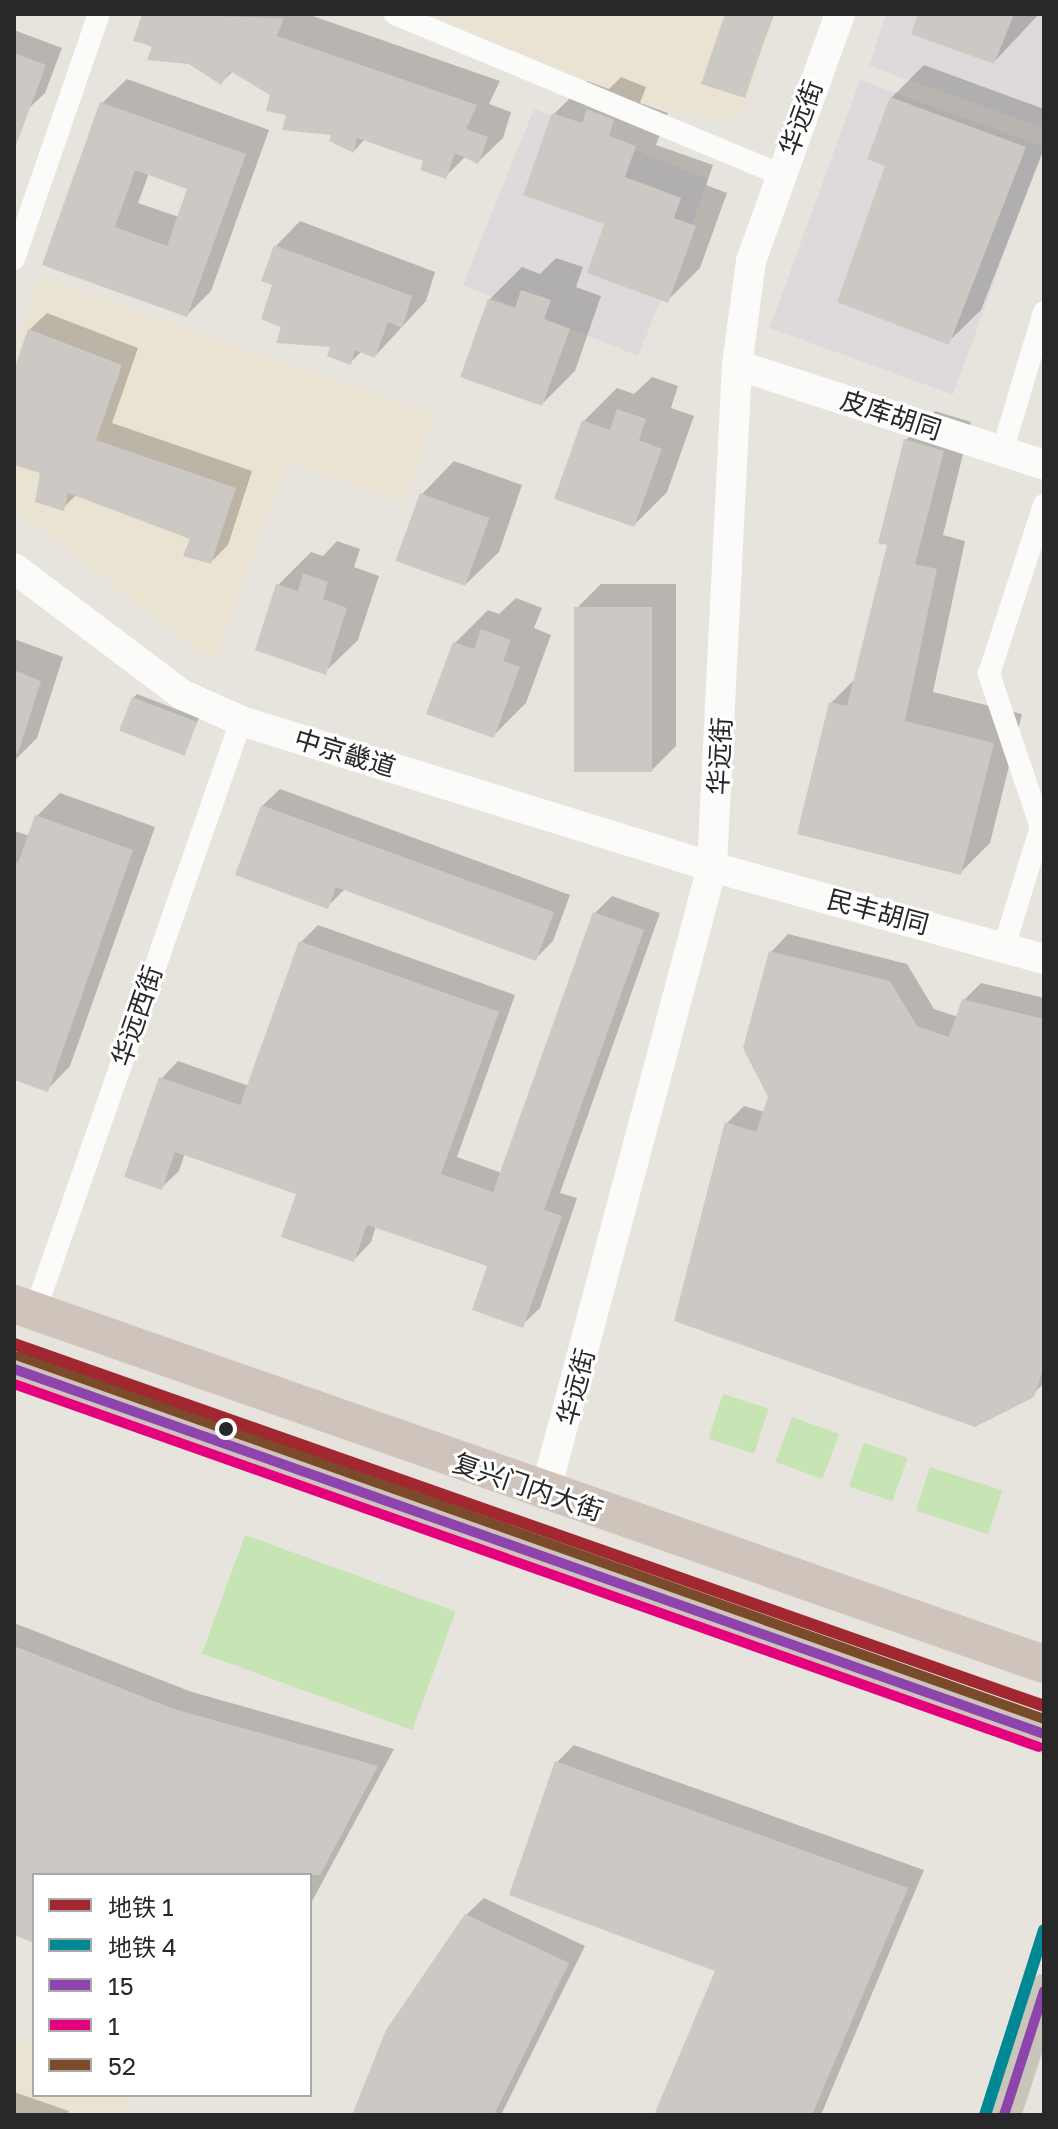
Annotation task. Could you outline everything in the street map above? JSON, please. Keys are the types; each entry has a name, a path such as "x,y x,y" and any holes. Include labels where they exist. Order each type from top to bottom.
{"highway":[{"name":"复兴门内大街","path":"24,1307 545,1493 1044,1664"},
{"path":"14,1369 1044,1734"}],"main road":[{"path":"1004,2115 1044,1991"}],"street":[{"path":"14,259 99,14"},
{"path":"395,14 780,174"},
{"name":"华远街","path":"545,1493 712,867 737,365 751,261 840,14"},
{"path":"1002,452 1044,312"},
{"name":"皮库胡同","path":"737,365 1044,465"},
{"path":"1004,947 1041,827 989,674 1044,505"},
{"name":"中京畿道","path":"14,568 181,694 241,721 712,867"},
{"name":"华远西街","path":"24,1307 241,721"},
{"name":"民丰胡同","path":"712,867 1044,959"}],"shaded area":[{"path":"430,14 777,14 744,111 721,121 634,100"},
{"path":"886,14 1044,14 1044,128 869,66"},
{"path":"860,80 1043,147 953,395 770,328"},
{"path":"534,109 709,180 638,356 463,285"},
{"path":"40,277 434,415 405,504 287,461 217,657 198,650 14,509 14,354"},
{"path":"14,2038 32,2045 32,2097 129,2097 121,2115 14,2115"}],"green space":[{"path":"723,1394 769,1409 754,1454 708,1439"},
{"path":"792,1417 839,1434 823,1479 776,1462"},
{"path":"864,1443 907,1458 893,1501 849,1486"},
{"path":"930,1467 1002,1490 988,1534 916,1511"},
{"path":"245,1535 455,1612 412,1730 202,1653"}],"building":[{"path":"142,14 284,18 277,36 477,105 466,129 488,137 478,164 455,153 446,179 420,170 423,161 357,138 354,153 329,141 331,135 282,130 286,115 266,111 270,95 230,71 221,85 189,64 147,60 152,46 133,41"},
{"path":"725,14 773,14 745,98 701,84"},
{"path":"918,14 1014,14 994,64 911,34"},
{"path":"14,53 46,65 16,145 14,145"},
{"path":"890,97 1026,147 949,345 837,302 885,166 867,159"},
{"path":"100,102 246,154 187,317 42,265","holes":["135,170 187,189 167,246 115,227"]},
{"path":"587,109 614,120 609,136 636,146 625,177 681,198 674,218 696,226 668,303 587,273 604,224 523,195 552,113 582,123"},
{"path":"274,245 412,296 402,328 388,322 375,358 355,350 351,365 327,356 330,347 276,343 281,327 261,319 272,285 261,281"},
{"path":"521,290 551,300 544,319 570,329 542,406 460,377 488,299 515,308"},
{"path":"28,329 122,365 96,440 236,488 211,564 183,556 190,539 68,493 64,511 35,502 40,473 14,465 14,370"},
{"path":"617,409 646,419 639,440 662,449 634,527 554,499 582,420 610,430"},
{"path":"904,439 944,451 915,564 937,569 905,721 994,743 961,875 797,834 829,702 847,706 887,545 878,543"},
{"path":"420,493 490,518 465,586 395,561"},
{"path":"303,573 328,582 323,599 347,608 326,675 255,650 276,584 298,591"},
{"path":"574,607 652,607 652,772 574,772"},
{"path":"481,629 511,640 503,661 520,667 494,738 426,714 453,642 474,649"},
{"path":"14,670 41,681 18,753 14,753"},
{"path":"132,697 197,722 184,756 119,731"},
{"path":"261,805 554,912 536,961 336,887 328,909 235,875"},
{"path":"35,815 133,850 48,1092 14,1080 14,862 18,863"},
{"path":"593,912 644,930 544,1210 562,1216 523,1328 472,1310 487,1266 367,1225 354,1262 281,1237 296,1194 175,1152 162,1190 124,1177 159,1077 240,1105 299,941 499,1012 441,1174 493,1192"},
{"path":"769,951 890,981 917,1026 949,1037 962,999 1044,1019 1044,1366 1034,1397 975,1427 674,1321 725,1122 756,1132 768,1097 743,1048"},
{"path":"14,1646 174,1709 378,1766 320,1875 32,1873 32,1942 14,1935"},
{"path":"555,1761 908,1888 812,2115 654,2115 715,1971 509,1895"},
{"path":"465,1914 569,1963 494,2115 352,2115 386,2030"}],"metro line":[{"name":"1","path":"14,1344 1044,1706"},
{"name":"4","path":"985,2115 1044,1930"}],"transit line":[{"name":"52","path":"19,1356 1044,1719"},
{"name":"15","path":"14,1369 1044,1734"},
{"name":"1","path":"14,1384 1039,1747"},
{"name":"15","path":"1004,2115 1044,1991"}]}
